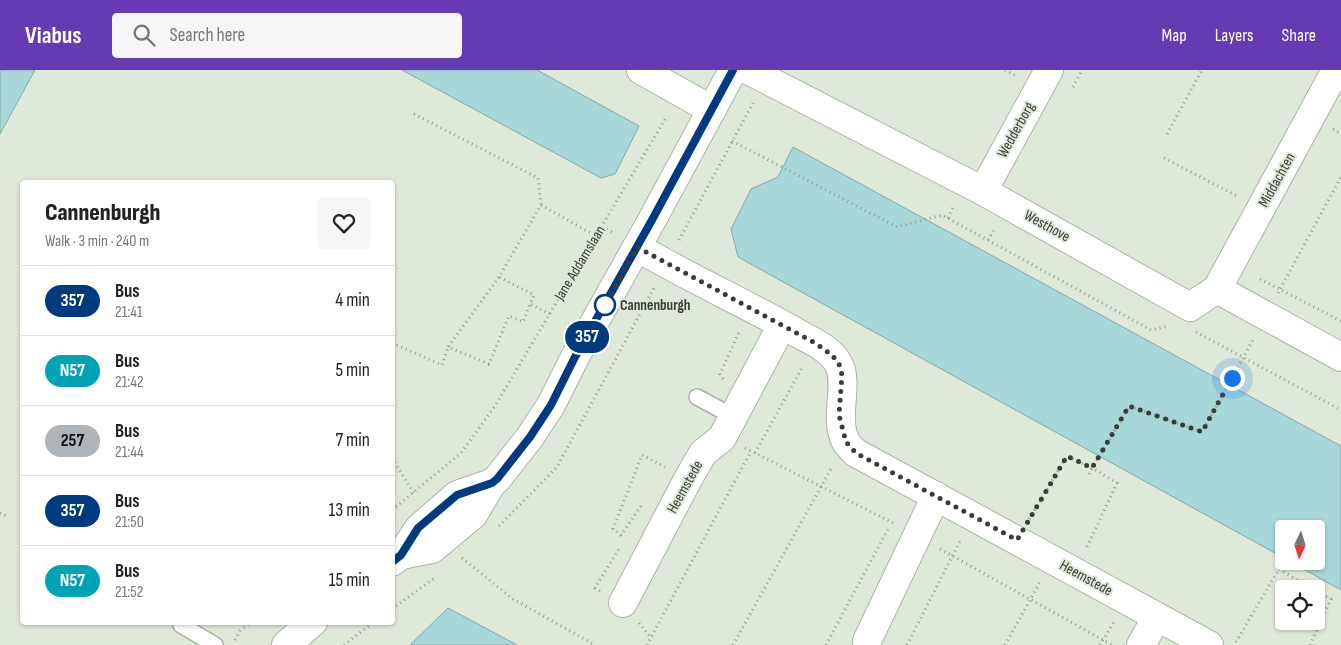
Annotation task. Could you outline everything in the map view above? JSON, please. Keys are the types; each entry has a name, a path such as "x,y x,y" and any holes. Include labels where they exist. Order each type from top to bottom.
{"street":[{"path":"641,70 712,110"},
{"path":"397,559 432,548 473,515 492,483 530,437 551,405 575,357 733,70"},
{"name":"Westhove","path":"748,70 983,191 1184,315"},
{"name":"Wedderborg","path":"983,191 1049,70"},
{"name":"Middachten","path":"1217,290 1336,70"},
{"name":"Heemstede","path":"637,247 815,343 832,355 839,364 842,375 839,415 846,442 856,453 1209,645"},
{"path":"1184,315 1217,290 1341,357"},
{"name":"Heemstede","path":"623,603 703,453 722,438 782,325"},
{"path":"866,641 936,496"},
{"path":"1141,645 1157,617"},
{"path":"286,645 309,625"}],"lane":[{"path":"697,397 734,417"},
{"path":"181,626 215,645"}],"path":[{"path":"1168,134 1202,70"},
{"name":"Jane Addamslaan","path":"395,508 461,454 495,406 682,92"},
{"path":"395,344 442,365 448,347 499,278 541,205 538,178 414,114"},
{"path":"732,140 896,227 942,215 1151,330 1184,315 1341,410"},
{"path":"1164,158 1261,209"},
{"path":"1265,316 1341,178"},
{"path":"541,205 596,236"},
{"path":"1231,263 1341,321"},
{"path":"448,347 489,364 509,316 523,322 534,295 499,278"},
{"path":"530,304 550,314"},
{"path":"647,645 815,343"},
{"path":"1089,474 1129,406 1202,432 1240,364"},
{"path":"642,505 621,535 613,529 642,455 667,468"},
{"path":"1005,645 1064,566 1117,483 1067,456 1017,540"},
{"path":"395,463 414,493"},
{"path":"826,645 892,522 909,481"},
{"path":"733,645 821,486"},
{"path":"0,513 8,517"},
{"path":"907,645 973,516"},
{"path":"462,558 513,599 595,645"},
{"path":"1234,645 1278,569 1297,580"},
{"path":"1325,596 1331,599 1325,612"},
{"path":"231,645 240,631 247,625"},
{"path":"344,645 370,625"},
{"path":"1310,645 1317,630"}],"water":[{"path":"0,70 35,70 0,134"},
{"path":"402,70 537,70 639,126 615,174 601,178"},
{"path":"793,147 1341,446 1341,590 1305,570 1325,570 1325,520 1275,520 1275,553 738,257 731,229 751,189 778,177"},
{"path":"448,608 517,645 410,645"}],"bus line":[{"name":"357","path":"395,560 401,555 418,528 457,495 492,483 497,479 530,437 551,405 575,357 733,70"}],"place":[{"name":"Cannenburgh","path":"605,305"}],"route":[{"path":"605,305 604,307 637,247 815,343 832,355 839,364 842,386 839,415 846,442 856,453 1017,540 1067,456 1092,468 1129,406 1202,432 1232,378"}]}
